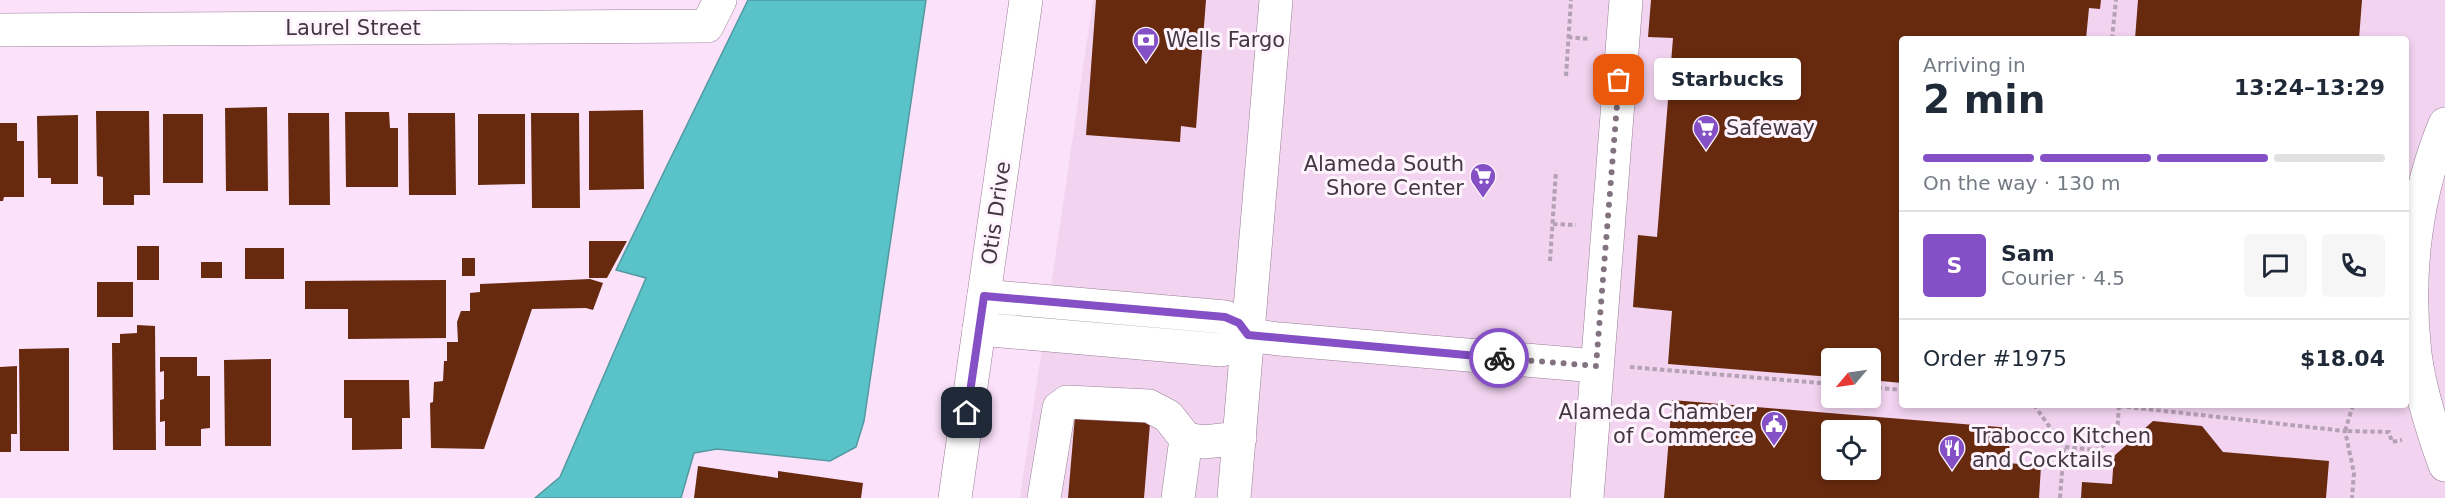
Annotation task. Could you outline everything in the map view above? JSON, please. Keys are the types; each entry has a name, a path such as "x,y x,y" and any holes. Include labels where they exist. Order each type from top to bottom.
{"street":[{"name":"Otis Drive","path":"955,498 1026,0"},
{"path":"1234,498 1276,0"},
{"path":"1587,498 1626,0"},
{"name":"Laurel Street","path":"0,30 713,13"},
{"path":"2445,124 2426,179 2417,227 2412,309 2415,356 2433,431 2445,465"},
{"path":"984,296 1225,317 1239,323 1248,335 1596,366"},
{"path":"980,329 1221,350 1238,345 1248,335"},
{"path":"1044,498 1059,408 1067,402 1149,406 1168,416 1186,440 1178,498"},
{"path":"1186,440 1204,442 1240,438"}],"path":[{"path":"1566,76 1570,0"},
{"path":"2112,36 2116,0"},
{"path":"1550,261 1556,171"},
{"path":"1596,366 1644,367 1821,383"},
{"path":"1881,388 1899,390"},
{"path":"2036,408 2064,447 2060,498"},
{"path":"2064,447 2097,450 2117,436 2119,408"},
{"path":"2145,408 2345,431 2389,432 2392,442 2433,431"},
{"path":"2352,408 2345,431 2354,473 2352,498"}],"shaded area":[{"name":"Alameda South Shore Center","path":"1093,0 2445,0 2445,498 1020,498"}],"water":[{"path":"748,0 926,0 864,421 856,447 830,461 717,449 694,453 681,498 535,498 560,477 646,278 616,270"}],"building":[{"name":"Wells Fargo","path":"1096,0 1206,0 1196,128 1181,126 1180,142 1086,135"},
{"path":"1651,0 2101,0 2100,9 2089,8 2086,36 1899,36 1899,383 1881,381 1881,348 1821,348 1821,376 1668,364 1672,311 1633,307 1638,235 1657,237 1673,38 1648,37"},
{"path":"2138,0 2362,0 2359,36 2135,36"},
{"path":"267,107 268,191 226,191 225,108"},
{"path":"643,110 644,189 589,190 589,111"},
{"path":"96,111 149,111 150,195 134,195 134,205 103,205 103,177 97,176"},
{"path":"345,112 389,112 390,128 398,128 398,187 346,187"},
{"path":"288,113 329,113 330,205 289,205"},
{"path":"408,113 455,113 456,195 409,195"},
{"path":"531,113 579,113 580,208 532,208"},
{"path":"163,114 203,114 203,183 163,183"},
{"path":"478,114 525,114 525,184 478,185"},
{"path":"78,115 78,184 51,184 51,178 38,178 37,116"},
{"path":"0,123 17,123 17,141 24,141 24,197 4,197 3,201 0,201"},
{"path":"589,241 627,241 607,278 589,278"},
{"path":"137,246 159,246 159,280 137,280"},
{"path":"245,248 284,248 284,279 245,279"},
{"path":"462,258 475,258 475,276 462,276"},
{"path":"201,262 222,262 222,278 201,278"},
{"path":"590,279 603,283 593,310 586,308 532,309 484,449 431,448 430,403 433,402 434,382 443,381 444,361 447,361 447,342 458,342 457,322 461,311 470,311 470,293 480,292 480,284"},
{"path":"446,280 446,338 348,339 348,309 305,309 305,281"},
{"path":"97,282 133,282 133,317 97,317"},
{"path":"137,325 155,326 156,450 113,450 112,343 120,343 120,334 137,333"},
{"path":"69,348 69,451 20,451 19,349"},
{"path":"160,357 197,357 197,376 210,376 210,428 201,429 201,446 165,446 165,421 160,422 160,400 164,399 164,371 160,372"},
{"path":"271,359 271,446 225,446 224,360"},
{"path":"17,366 17,434 11,434 11,452 0,452 0,367"},
{"path":"344,380 409,380 410,418 402,418 402,449 352,450 352,418 344,418"},
{"path":"1672,400 2011,428 2008,463 2041,466 2039,498 1664,498"},
{"path":"1076,404 1151,411 1144,498 1068,498"},
{"path":"2153,421 2202,426 2223,452 2329,461 2326,498 2081,498 2082,482 2112,484 2114,456"},
{"path":"698,466 778,478 778,471 863,483 861,498 694,498"}],"way so far":[{"path":"1499,358 1596,366 1619,80"}],"place":[{"name":"Wells Fargo","path":"1146,63"},
{"name":"Starbucks","path":"1619,80"},
{"name":"Safeway","path":"1706,151"},
{"name":"Alameda South Shore Center","path":"1483,199"},
{"name":"Alameda Chamber of Commerce","path":"1774,447"},
{"name":"Trabocco Kitchen and Cocktails","path":"1952,471"}],"route":[{"path":"967,413 984,296 1225,317 1239,323 1248,335 1499,358"}]}
